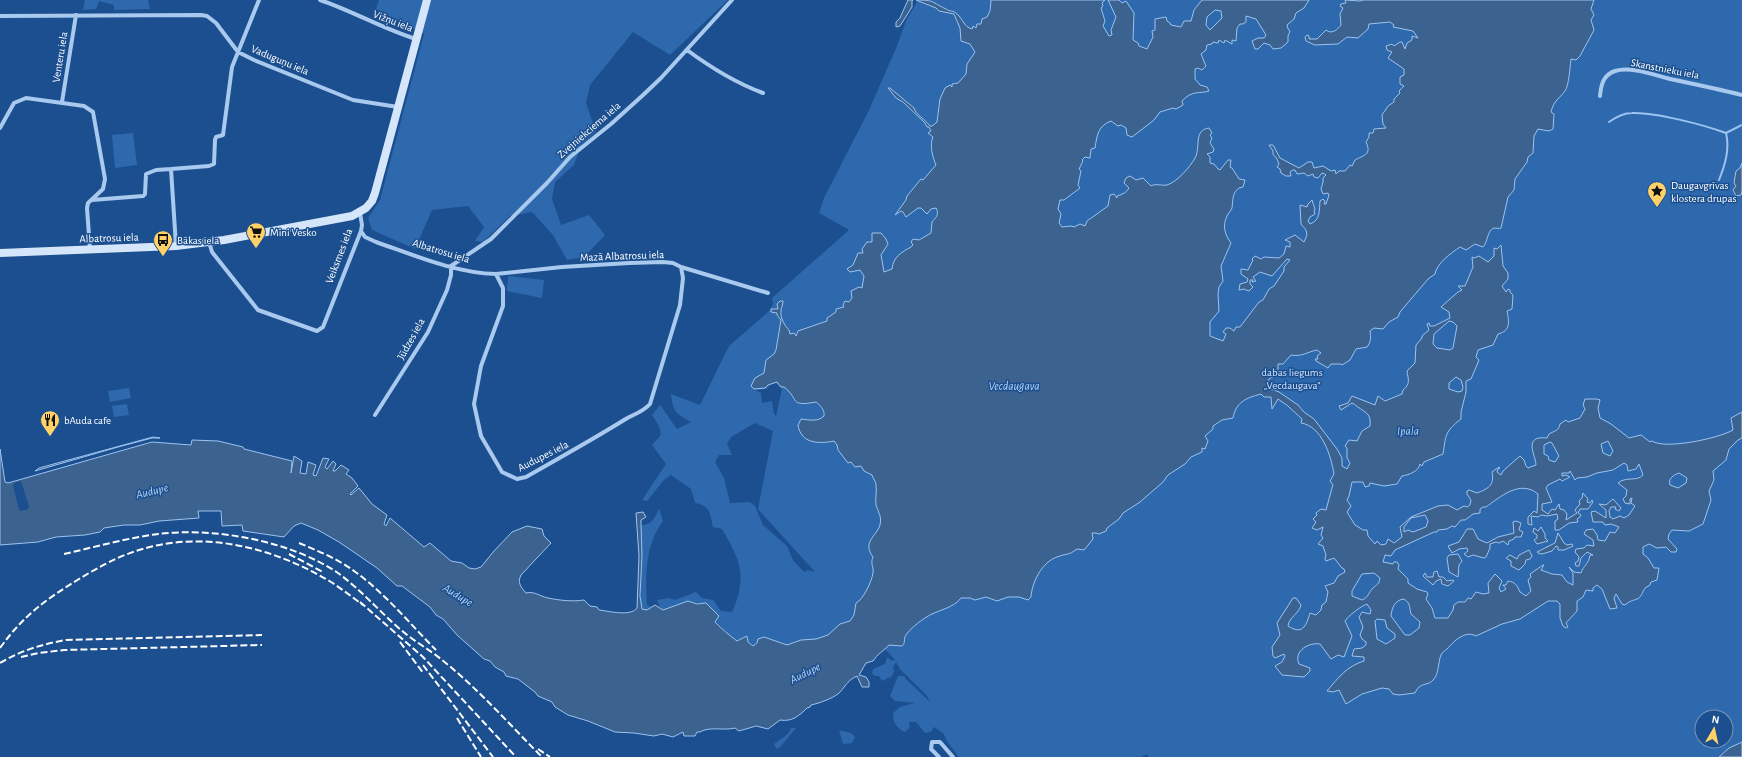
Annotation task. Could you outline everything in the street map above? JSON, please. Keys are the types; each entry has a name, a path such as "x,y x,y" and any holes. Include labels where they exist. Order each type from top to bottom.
{"main road":[{"path":"360,212 372,201 375,193 427,0"},
{"name":"Albatrosu iela","path":"0,253 37,250 90,250 176,246 209,242 344,218 360,212"}],"street":[{"path":"92,200 143,196 145,194 146,174 156,170 171,170 209,166 214,164 214,140 216,137 223,135 229,80 232,67 259,0"},
{"name":"Vižņu iela","path":"320,0 394,32 416,39"},
{"name":"Zvejniekciema iela","path":"451,266 491,239 547,184 570,157 621,115 661,78 732,0"},
{"name":"Venteru iela","path":"62,102 76,15"},
{"name":"Vaduguņu iela","path":"0,16 207,16 216,23 238,52 254,60 353,100 398,107"},
{"path":"687,50 750,88 763,93"},
{"name":"Skanstnieku iela","path":"1600,96 1601,85 1605,78 1620,70 1648,74 1742,95"},
{"path":"1,125 14,103 26,98 84,106 92,112 94,116 105,179 103,189 88,203 87,208 90,250"},
{"path":"171,170 176,246"},
{"name":"Veiksmes iela","path":"209,242 212,252 258,310 316,332 323,327 361,231 362,225 360,212"},
{"name":"Albatrosu iela","path":"361,231 366,237 376,242 451,266 481,274 496,274"},
{"name":"Mazā Albatrosu iela","path":"496,274 562,267 629,263 674,263 681,267 768,293"},
{"name":"Jūdzes iela","path":"375,415 428,332 447,290 451,275 451,266"},
{"name":"Audupes iela","path":"496,274 503,288 504,306 481,366 474,404 481,436 492,458 502,472 517,479 526,477 596,438 626,418 645,411 650,404 680,305 683,278 681,267"},
{"path":"939,757 931,749 932,742 940,742 953,757"}],"green space":[{"path":"85,0 148,0 150,9 114,10 114,5 99,1 96,9 83,10"},
{"path":"379,0 728,0 670,55 633,32 590,85 586,103 596,132 581,145 574,165 555,182 552,199 561,225 589,215 605,235 584,257 567,260 553,235 532,212 510,216 483,242 475,241 484,227 468,206 432,210 415,249 372,230 368,218 380,200 424,34 376,9"},
{"name":"dabas liegums „Vecdaugava”","path":"918,0 1742,0 1742,757 1148,757 1148,754 1141,757 959,757 946,740 944,734 934,727 931,732 925,733 916,722 909,722 910,727 905,732 897,727 894,722 893,713 900,707 915,703 895,701 890,696 898,676 905,676 905,678 930,702 927,696 900,669 896,662 893,667 894,671 892,676 882,681 879,676 872,674 873,669 885,664 887,657 892,661 895,660 854,615 848,623 840,624 828,635 816,639 801,640 787,645 764,637 758,639 753,646 744,637 737,641 727,633 714,619 703,603 687,602 661,610 657,600 669,598 675,600 696,592 702,598 713,600 721,611 732,612 739,591 740,575 738,560 722,529 713,527 708,511 704,506 695,503 691,489 671,475 664,480 647,501 642,500 666,464 652,445 661,435 659,426 652,415 660,405 677,429 691,422 676,412 671,394 700,405 729,346 769,311 773,304 772,298 849,230 819,213 824,198 869,110 897,46 906,21","holes":["771,383 776,383 782,389 776,416 774,414 772,401 762,403 761,393 755,390 767,389","755,423 773,431 758,509 815,572 808,570 804,572 793,560 787,546 763,525 755,506 750,502 730,503 724,478 715,462 719,455 732,455 727,444 731,437"]},
{"path":"133,133 137,165 115,168 112,135"},
{"path":"508,276 544,280 542,298 507,291"},
{"path":"129,388 131,398 110,402 108,391"},
{"path":"127,404 129,415 114,417 112,406"},
{"path":"659,508 663,521 653,540 646,572 647,605 651,607 647,610 641,608 641,525 648,524 653,520"},
{"path":"791,728 796,728 777,749 774,744 788,734"},
{"path":"839,730 851,733 855,737 852,743 843,744"}],"water":[{"path":"908,0 913,0 912,7 900,26 896,27 896,22 900,18"},
{"name":"Vecdaugava","path":"916,0 930,1 954,12 967,27 972,29 973,26 976,28 977,24 981,24 982,19 987,17 990,11 991,0 1105,0 1102,3 1103,6 1101,8 1105,21 1103,26 1109,36 1112,35 1111,30 1116,17 1108,0 1119,0 1122,3 1126,1 1134,13 1133,40 1138,43 1139,46 1147,49 1153,37 1152,31 1155,30 1155,19 1166,17 1167,21 1171,25 1181,27 1184,21 1191,21 1194,10 1202,0 1309,0 1304,8 1296,13 1294,19 1287,25 1290,31 1288,42 1281,48 1273,49 1270,45 1264,43 1258,49 1255,49 1252,41 1258,38 1264,38 1266,35 1256,19 1246,16 1246,22 1240,24 1237,28 1236,41 1232,40 1232,44 1225,40 1224,43 1219,40 1218,43 1213,42 1212,44 1207,45 1206,50 1201,54 1206,66 1202,70 1198,68 1195,69 1195,79 1200,85 1207,87 1209,91 1189,95 1182,101 1183,105 1176,109 1173,108 1160,112 1154,120 1132,137 1127,135 1126,128 1121,125 1118,126 1111,121 1103,126 1099,132 1095,148 1091,149 1090,158 1085,157 1082,160 1083,161 1079,169 1081,171 1078,185 1080,188 1064,200 1060,200 1058,209 1061,214 1059,223 1062,227 1074,227 1080,224 1085,226 1087,221 1108,206 1110,195 1114,194 1117,198 1117,196 1127,191 1129,188 1124,183 1126,178 1130,176 1136,180 1143,178 1151,186 1167,185 1175,181 1193,162 1197,154 1199,136 1204,129 1209,128 1212,133 1210,135 1212,138 1210,143 1214,149 1213,152 1207,154 1210,157 1210,163 1214,164 1220,170 1228,160 1231,160 1230,167 1239,179 1245,180 1243,187 1239,188 1235,192 1232,208 1225,220 1225,230 1231,243 1221,266 1223,281 1219,287 1218,294 1219,311 1210,322 1210,336 1223,341 1226,334 1223,332 1226,328 1230,328 1234,331 1236,327 1240,327 1259,302 1263,300 1269,289 1274,286 1284,271 1284,267 1290,260 1287,259 1272,276 1260,272 1253,277 1256,281 1252,282 1253,280 1250,280 1250,284 1253,287 1249,291 1244,289 1239,290 1240,284 1247,282 1248,279 1241,274 1241,269 1248,270 1253,260 1252,259 1255,256 1261,259 1264,257 1279,258 1284,254 1286,246 1290,247 1290,242 1285,240 1295,235 1304,242 1307,235 1306,230 1301,224 1300,205 1307,207 1312,200 1315,214 1310,217 1308,221 1310,224 1318,217 1320,201 1323,199 1325,201 1324,204 1326,204 1329,195 1328,193 1323,194 1321,189 1323,178 1326,175 1325,174 1322,173 1318,178 1314,177 1313,174 1308,176 1304,173 1297,174 1295,170 1290,172 1291,176 1286,176 1281,173 1280,169 1277,167 1279,164 1277,159 1269,145 1273,145 1280,158 1299,168 1308,162 1312,162 1314,168 1323,166 1331,171 1335,170 1336,174 1339,171 1345,171 1350,165 1352,166 1355,160 1364,156 1368,152 1366,142 1369,137 1369,133 1373,133 1374,129 1386,128 1383,124 1382,115 1388,106 1394,102 1394,99 1400,93 1399,91 1404,86 1400,84 1400,77 1404,75 1404,69 1388,58 1392,52 1387,50 1386,46 1392,44 1394,46 1402,42 1405,49 1407,43 1412,40 1412,36 1418,38 1413,31 1393,27 1394,25 1390,22 1369,24 1368,29 1358,38 1347,37 1338,44 1315,45 1306,41 1305,37 1307,35 1309,36 1309,39 1317,39 1326,30 1333,32 1341,25 1340,14 1343,8 1340,6 1341,4 1346,3 1345,0 1594,0 1591,9 1594,15 1591,20 1594,30 1580,56 1576,60 1571,59 1566,88 1552,108 1551,112 1554,114 1553,129 1549,131 1538,129 1534,136 1533,153 1528,157 1527,162 1515,179 1514,190 1508,197 1501,228 1494,228 1490,231 1483,247 1475,244 1466,250 1460,247 1449,255 1441,262 1435,274 1428,279 1400,312 1398,317 1389,322 1383,329 1374,328 1370,331 1371,335 1367,347 1356,349 1350,360 1342,365 1331,364 1328,368 1316,361 1315,359 1318,359 1317,356 1321,353 1317,350 1301,355 1291,355 1283,364 1278,364 1278,374 1269,379 1269,388 1279,392 1298,405 1304,412 1314,419 1337,449 1342,458 1342,466 1347,469 1350,463 1347,458 1347,448 1345,446 1349,440 1357,441 1362,431 1370,426 1370,418 1366,413 1352,403 1341,410 1339,406 1348,403 1352,396 1375,405 1378,396 1385,401 1402,394 1408,383 1407,371 1415,363 1416,345 1422,336 1429,330 1427,324 1429,323 1430,326 1434,326 1450,318 1449,312 1441,307 1462,290 1458,286 1465,286 1473,267 1472,257 1474,258 1479,256 1488,262 1494,256 1494,248 1497,249 1501,245 1503,266 1508,273 1508,279 1502,286 1506,292 1508,289 1513,295 1512,309 1507,311 1508,325 1505,331 1498,334 1493,345 1478,350 1476,357 1479,360 1471,379 1466,381 1466,392 1461,412 1461,419 1451,427 1447,435 1443,454 1424,462 1422,466 1420,464 1418,469 1408,475 1402,476 1397,484 1384,486 1370,483 1369,486 1365,487 1363,482 1352,482 1347,500 1351,506 1347,512 1355,525 1363,530 1367,530 1368,536 1375,544 1377,541 1381,545 1386,544 1388,539 1394,543 1402,537 1400,527 1411,517 1438,506 1448,505 1457,510 1464,506 1467,507 1470,505 1471,500 1467,494 1467,491 1469,490 1477,493 1487,488 1492,481 1492,472 1499,467 1500,468 1497,472 1501,475 1503,471 1520,456 1528,468 1536,465 1532,447 1535,440 1539,438 1547,438 1549,434 1557,429 1560,424 1566,420 1568,422 1580,418 1585,409 1583,405 1585,399 1600,400 1598,408 1600,418 1611,424 1629,438 1641,435 1650,442 1652,441 1668,444 1692,442 1717,436 1733,430 1731,418 1742,412 1742,438 1729,449 1726,460 1713,471 1714,480 1709,491 1711,500 1703,524 1689,531 1672,530 1668,539 1677,549 1676,552 1671,552 1666,547 1657,548 1649,544 1643,547 1643,554 1648,558 1654,568 1659,568 1657,580 1651,582 1650,585 1645,588 1641,596 1625,605 1622,604 1616,594 1614,598 1617,608 1610,609 1602,589 1597,585 1593,588 1593,591 1586,590 1583,597 1577,601 1577,611 1566,623 1568,627 1566,628 1563,626 1560,618 1560,604 1557,601 1548,601 1520,619 1502,624 1476,636 1468,634 1460,637 1441,654 1437,674 1434,679 1419,687 1415,693 1399,695 1393,694 1389,689 1382,688 1362,694 1346,704 1339,690 1333,692 1327,691 1348,669 1364,661 1364,657 1352,656 1354,649 1362,648 1366,645 1366,642 1360,635 1363,627 1359,617 1362,612 1370,614 1371,610 1367,604 1355,611 1345,621 1352,636 1344,657 1338,655 1331,659 1320,644 1311,644 1303,648 1298,655 1299,664 1310,668 1310,671 1304,677 1282,675 1275,666 1282,662 1285,656 1284,654 1275,658 1273,656 1272,647 1280,635 1277,623 1293,598 1296,598 1301,605 1290,620 1288,626 1293,629 1300,630 1305,626 1310,613 1316,615 1321,610 1322,605 1326,602 1328,592 1325,586 1334,583 1338,576 1345,572 1334,558 1326,561 1325,559 1326,555 1323,546 1318,544 1323,538 1321,535 1323,527 1317,530 1312,528 1316,522 1313,519 1317,515 1316,513 1321,509 1326,510 1333,485 1330,481 1334,474 1333,467 1328,451 1315,430 1308,425 1301,423 1302,419 1288,406 1278,399 1272,409 1271,397 1264,397 1261,394 1246,399 1239,404 1233,418 1222,420 1213,426 1213,429 1205,436 1208,441 1205,449 1202,448 1202,452 1191,457 1185,464 1168,475 1163,482 1140,502 1123,513 1119,519 1107,528 1106,531 1099,534 1092,533 1093,539 1084,550 1077,549 1069,554 1057,557 1047,563 1039,573 1033,585 1031,597 1028,600 1019,597 1008,597 997,601 986,597 975,600 970,598 961,598 954,605 929,615 918,623 906,635 902,646 889,645 876,656 873,661 866,663 859,675 866,677 869,682 869,687 862,687 857,676 850,680 835,696 811,705 795,718 780,720 768,729 756,726 739,731 735,728 708,729 697,732 695,736 684,736 683,732 673,737 662,734 654,736 615,732 568,715 555,707 552,702 538,696 518,679 506,676 504,672 495,667 490,661 484,659 457,635 443,619 436,615 430,607 402,586 397,586 377,568 339,542 318,530 301,523 294,526 284,537 243,531 242,525 222,526 221,511 198,511 199,518 159,521 140,525 124,525 104,528 100,532 85,535 56,537 38,542 0,545 0,449 5,482 8,483 152,442 191,445 192,440 218,441 292,461 291,473 294,456 302,461 300,473 306,474 308,462 316,465 313,475 316,476 323,458 329,459 325,467 327,469 333,461 336,464 333,471 341,465 349,470 346,474 352,478 358,486 350,494 351,495 359,488 372,504 387,515 384,524 386,526 390,518 424,547 430,543 451,561 462,563 469,568 475,569 481,567 512,532 527,526 542,529 544,536 551,543 521,575 520,585 526,593 535,593 552,599 570,601 584,600 590,606 597,607 599,610 625,613 634,611 637,608 639,556 636,513 643,512 646,517 641,520 642,555 640,596 642,609 647,610 655,605 663,610 688,601 697,604 706,603 719,616 715,622 720,627 737,641 747,636 748,642 753,646 757,643 758,639 764,637 787,645 801,640 816,639 828,635 840,624 850,621 854,615 856,603 864,594 872,576 873,557 870,552 869,543 880,525 880,517 876,505 876,482 872,475 864,471 861,466 855,467 851,462 848,463 838,450 834,441 817,442 803,436 798,425 801,419 816,420 824,416 821,406 816,402 798,403 789,391 784,387 781,387 777,382 768,385 765,388 754,389 751,386 755,378 764,373 766,360 774,354 776,350 781,320 777,313 771,312 771,309 778,309 777,304 780,301 783,301 781,316 783,322 790,334 794,333 796,336 798,331 827,321 827,318 836,312 836,309 844,307 843,305 845,301 849,302 852,298 851,291 859,287 862,288 864,276 860,270 850,272 847,269 853,265 858,253 863,253 862,249 867,242 872,242 872,233 881,233 888,244 881,255 884,272 892,269 896,258 913,245 911,242 913,239 919,240 931,233 932,222 936,218 937,214 936,208 931,209 927,214 921,208 918,208 906,217 901,211 895,215 906,200 907,196 921,179 923,180 936,165 931,148 933,137 928,133 931,131 929,127 927,127 925,123 903,102 896,98 888,88 890,88 914,108 930,126 932,126 937,122 940,99 945,88 950,85 952,87 952,84 958,83 966,74 967,64 975,52 970,44 961,41 960,28 954,14 939,11 936,8","holes":["1215,10 1221,11 1222,18 1210,30 1206,25 1207,17","1449,321 1453,322 1457,326 1453,348 1450,350 1437,348 1433,344 1434,334","1456,377 1461,380 1463,387 1462,391 1458,392 1449,389 1449,383","1608,441 1613,451 1610,456 1603,453 1601,444","1550,442 1559,456 1555,462 1549,460 1548,456 1544,454 1544,445","1624,463 1627,465 1628,471 1636,469 1639,464 1643,475 1638,478 1624,480 1618,483 1627,490 1626,496 1623,499 1625,503 1630,504 1630,499 1632,498 1631,503 1635,506 1629,515 1624,518 1620,516 1613,519 1610,517 1609,511 1611,507 1616,507 1615,509 1619,511 1621,508 1613,499 1606,505 1599,504 1606,510 1606,518 1595,511 1591,512 1593,522 1603,522 1605,525 1611,524 1619,527 1615,533 1610,532 1605,541 1598,540 1593,529 1586,530 1584,534 1593,540 1594,546 1587,545 1584,548 1576,549 1575,552 1579,557 1578,561 1575,563 1576,566 1579,566 1581,558 1587,552 1593,555 1590,555 1581,573 1574,572 1569,567 1573,573 1573,585 1567,582 1562,575 1552,574 1541,570 1543,565 1530,574 1531,577 1528,580 1531,591 1526,596 1520,592 1516,584 1508,581 1506,585 1503,585 1506,589 1501,592 1499,588 1502,581 1495,574 1488,583 1489,593 1483,594 1476,592 1471,599 1468,598 1465,602 1458,602 1454,605 1448,618 1435,618 1432,608 1426,599 1428,594 1427,592 1417,589 1408,583 1408,579 1398,569 1399,565 1397,562 1394,562 1393,564 1383,562 1385,555 1391,556 1395,550 1437,532 1438,530 1447,529 1452,526 1455,527 1461,520 1465,520 1473,514 1480,513 1480,509 1483,507 1486,507 1510,491 1517,489 1524,488 1538,494 1537,513 1534,511 1528,517 1528,524 1532,525 1531,516 1538,517 1541,515 1547,516 1557,514 1558,519 1555,521 1555,530 1559,530 1569,523 1578,522 1577,519 1581,515 1578,513 1580,509 1588,509 1593,502 1592,500 1590,503 1587,502 1588,499 1583,493 1582,498 1579,501 1580,504 1575,510 1577,513 1566,520 1567,514 1564,510 1560,509 1559,504 1555,510 1552,509 1548,514 1542,510 1542,504 1552,502 1546,488 1548,485 1560,479 1562,481 1570,477 1566,475 1562,476 1562,473 1569,473 1570,471 1575,480 1577,478 1587,477 1597,473 1613,470","1679,473 1687,478 1686,483 1678,488 1670,485 1670,479","1425,515 1428,521 1426,527 1413,532 1408,530 1404,532 1404,527 1411,518","1374,573 1380,578 1378,583 1364,599 1362,600 1352,596 1352,591 1362,574","1404,599 1408,602 1411,614 1420,622 1419,628 1410,635 1405,635 1391,616 1396,602","1377,619 1385,620 1387,628 1395,634 1395,638 1386,644 1377,639 1375,621"]},
{"path":"1742,163 1742,191 1741,195 1736,196 1733,190 1736,186 1734,183 1736,171 1740,168"},
{"path":"153,437 160,438 152,438 35,471 39,468"},
{"path":"1516,521 1521,523 1519,530 1523,532 1521,537 1515,537 1509,541 1508,545 1503,541 1490,544 1490,548 1486,557 1484,558 1473,555 1468,557 1464,554 1468,551 1467,548 1459,549 1452,553 1448,546 1459,542 1467,529 1473,529 1478,539 1487,543 1498,537 1514,533 1513,522"},
{"path":"1541,527 1545,534 1545,538 1548,541 1537,544 1534,540 1537,538 1537,535 1533,532 1534,528 1538,531"},
{"path":"1558,533 1564,543 1567,545 1572,544 1573,546 1564,550 1558,550 1558,547 1556,546 1552,551 1542,554 1537,552 1555,543"},
{"path":"1529,550 1532,556 1530,559 1526,560 1525,564 1519,570 1511,566 1511,561 1506,558 1510,555 1517,559 1519,555"},
{"path":"1458,554 1462,561 1459,565 1458,577 1449,572 1447,558 1449,555"},
{"path":"1437,571 1439,577 1443,577 1447,581 1454,581 1448,586 1442,584 1441,579 1436,581 1433,585 1423,576 1425,573 1427,577 1433,577 1434,572"},
{"path":"1742,742 1742,757 1719,757 1728,749 1734,749 1734,746"}],"pier":[{"path":"21,481 29,506 28,509 21,511 19,510 13,486 14,483"}],"waterway":[{"path":"1609,122 1626,114 1642,113 1705,126 1726,133 1726,157 1719,180"},
{"path":"1726,133 1742,125"}],"railway":[{"path":"64,554 135,538 180,532 228,535 252,539 298,552 338,573 362,593 401,630 441,659 484,698 542,757"},
{"path":"0,648 18,626 45,601 93,571 129,553 161,545 186,542 211,542 236,545 285,559 331,582 363,605"},
{"path":"299,543 328,556 354,571 387,599 436,650"},
{"path":"289,554 323,572"},
{"path":"360,602 423,657 516,757"},
{"path":"0,663 32,648 66,640 262,635"},
{"path":"400,642 424,674"},
{"path":"21,657 64,650 262,645"},
{"path":"423,665 493,757"},
{"path":"457,718 481,757"},
{"path":"538,749 550,757"}],"place":[{"name":"Daugavgrīvas klostera drupas","path":"1657,208"},
{"name":"Mini Vesko","path":"256,249"},
{"name":"Bākas iela","path":"163,257"},
{"name":"bAuda cafe","path":"50,437"}],"water label":[{"name":"Ipala","path":"1408,431"},
{"name":"Audupe","path":"152,491"},
{"name":"Audupe","path":"458,595"},
{"name":"Audupe","path":"805,673"}]}
